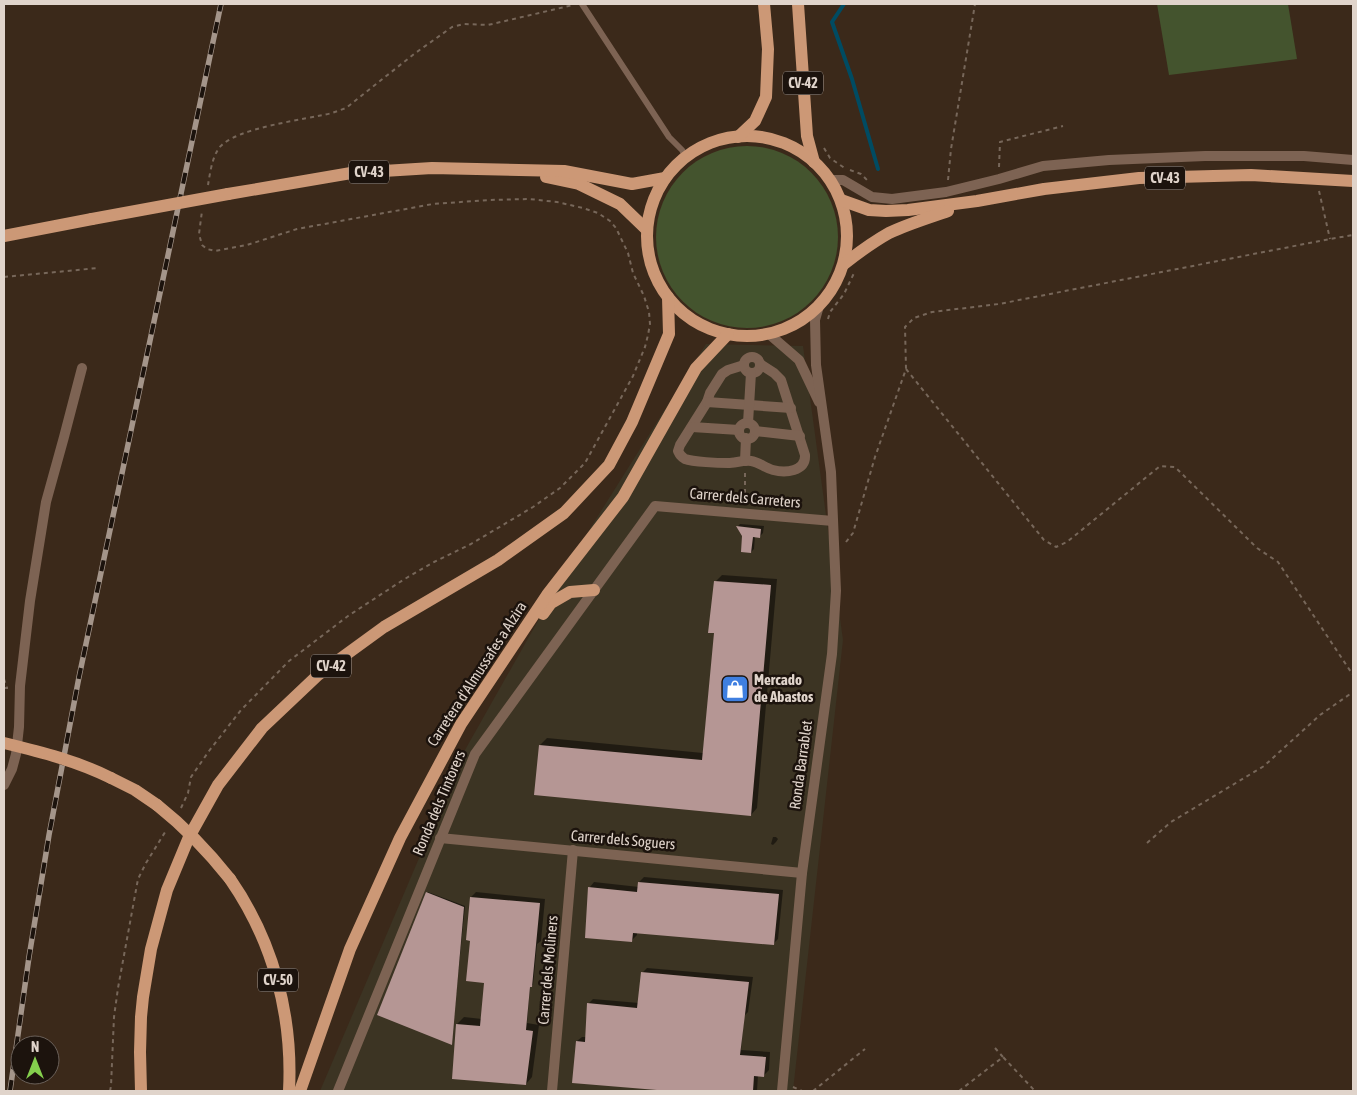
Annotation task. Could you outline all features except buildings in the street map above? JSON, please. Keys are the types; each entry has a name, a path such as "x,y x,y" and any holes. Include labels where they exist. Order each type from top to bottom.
{"main road":[{"name":"CV-42","path":"738,137 755,121 766,97 768,50 764,4"},
{"name":"CV-42","path":"798,4 807,136 814,162"},
{"name":"CV-43","path":"738,137 759,137 779,141 798,150 814,162 830,180 841,200 846,216 848,232 844,264 830,293 819,306 804,318 787,328 768,334 742,336 728,334 705,327 685,314 668,297 656,277 649,254 647,230 650,212 656,194 665,178 686,157 702,147 720,140 738,137"},
{"name":"CV-43","path":"4,236 351,173 432,168 564,171 632,184 665,178"},
{"name":"CV-43","path":"511,170 579,184 620,204 647,230"},
{"name":"CV-43","path":"841,200 869,210 886,211 908,210 977,201 1044,189 1139,178 1251,176 1353,181"},
{"name":"CV-43","path":"844,264 889,233 919,220 977,201"},
{"name":"CV-42","path":"141,1091 141,1017 151,949 167,890 189,837 218,785 262,728 318,675 384,627 498,560 564,514 609,465 632,422 669,334 668,297"},
{"name":"Carretera d'Almussafes a Alzira","path":"300,1091 350,949 400,838 461,724 547,595 623,497 696,368 728,334"},
{"path":"461,724 551,602 570,592 594,590"},
{"name":"CV-50","path":"4,744 42,752 67,760 112,778 135,790 186,829 212,856 241,895 260,931 276,974 288,1035 290,1061 288,1091"}],"street":[{"path":"830,180 843,180 872,197 892,199 946,192 1043,166 1109,160 1234,156 1304,156 1353,160"},
{"name":"Ronda Barrablet","path":"782,1091 802,873 832,654 836,591 831,472 816,365 815,320 819,306"},
{"path":"768,334 799,360 824,412"},
{"path":"752,357 760,364 781,380 806,455 806,461 802,467 783,471 772,470 760,464 745,461 719,463 686,460 680,456 678,451 722,374 744,364 747,359 752,357"},
{"path":"744,364 745,370 751,373 756,372 760,364"},
{"path":"4,785 12,769 16,754 20,686 30,601 46,502 82,368"},
{"path":"748,423 751,373"},
{"path":"707,402 791,408"},
{"path":"748,423 754,427 755,432"},
{"path":"745,461 742,425 748,423"},
{"path":"692,427 742,434 750,438 755,432"},
{"path":"755,432 800,436"},
{"name":"Carrer dels Carreters","path":"655,506 833,521"},
{"name":"Ronda dels Tintorers","path":"338,1091 474,754 655,506"},
{"name":"Carrer dels Soguers","path":"440,838 802,873"},
{"name":"Carrer dels Moliners","path":"552,1091 573,850"}],"lane":[{"path":"580,4 669,137 686,157"}],"path":[{"path":"208,185 216,154 225,142 243,133 346,108 414,54 452,27 464,24 488,25 580,4"},
{"path":"946,192 974,4"},
{"path":"999,179 1000,142 1063,126"},
{"path":"1316,179 1330,239"},
{"path":"180,809 188,793 191,777 209,751 241,710 289,661 348,616 402,580 479,540 533,507 560,488 585,463 633,376 648,335 650,324 649,312 644,296 633,273 628,253 616,228 610,221 598,213 583,208 557,202 529,199 433,204 297,229 247,245 215,251 207,249 202,245 199,234 202,210"},
{"path":"834,556 853,533 875,457 906,369 905,327 914,318 932,312 999,304 1353,235"},
{"path":"4,277 98,268"},
{"path":"906,369 1044,540 1056,547 1067,542 1160,466 1174,467 1257,548 1278,562 1353,675"},
{"path":"744,513 745,461"},
{"path":"4,679 7,688"},
{"path":"1147,843 1171,822 1264,766 1320,715 1353,692"},
{"path":"110,1091 112,1086 114,1017 138,879 170,824"},
{"path":"995,1048 1035,1091"},
{"path":"813,1091 864,1049"},
{"path":"959,1091 1003,1057"}],"shaded area":[{"path":"706,344 803,346 843,640 793,1091 320,1091 465,750 591,527"}],"green space":[{"path":"1157,4 1288,4 1297,59 1169,75"},
{"path":"747,146 765,148 782,153 805,167 817,179 831,202 836,219 838,237 836,255 831,272 817,295 805,307 782,321 765,326 747,328 729,326 712,321 689,307 677,295 663,272 658,255 656,237 658,219 663,202 677,179 689,167 712,153 729,148"}],"waterway":[{"path":"844,4 832,22 852,79 878,169"}],"railway":[{"path":"10,1091 49,835 79,677 221,4"}],"place":[{"name":"Mercado de Abastos","path":"735,689"}]}
